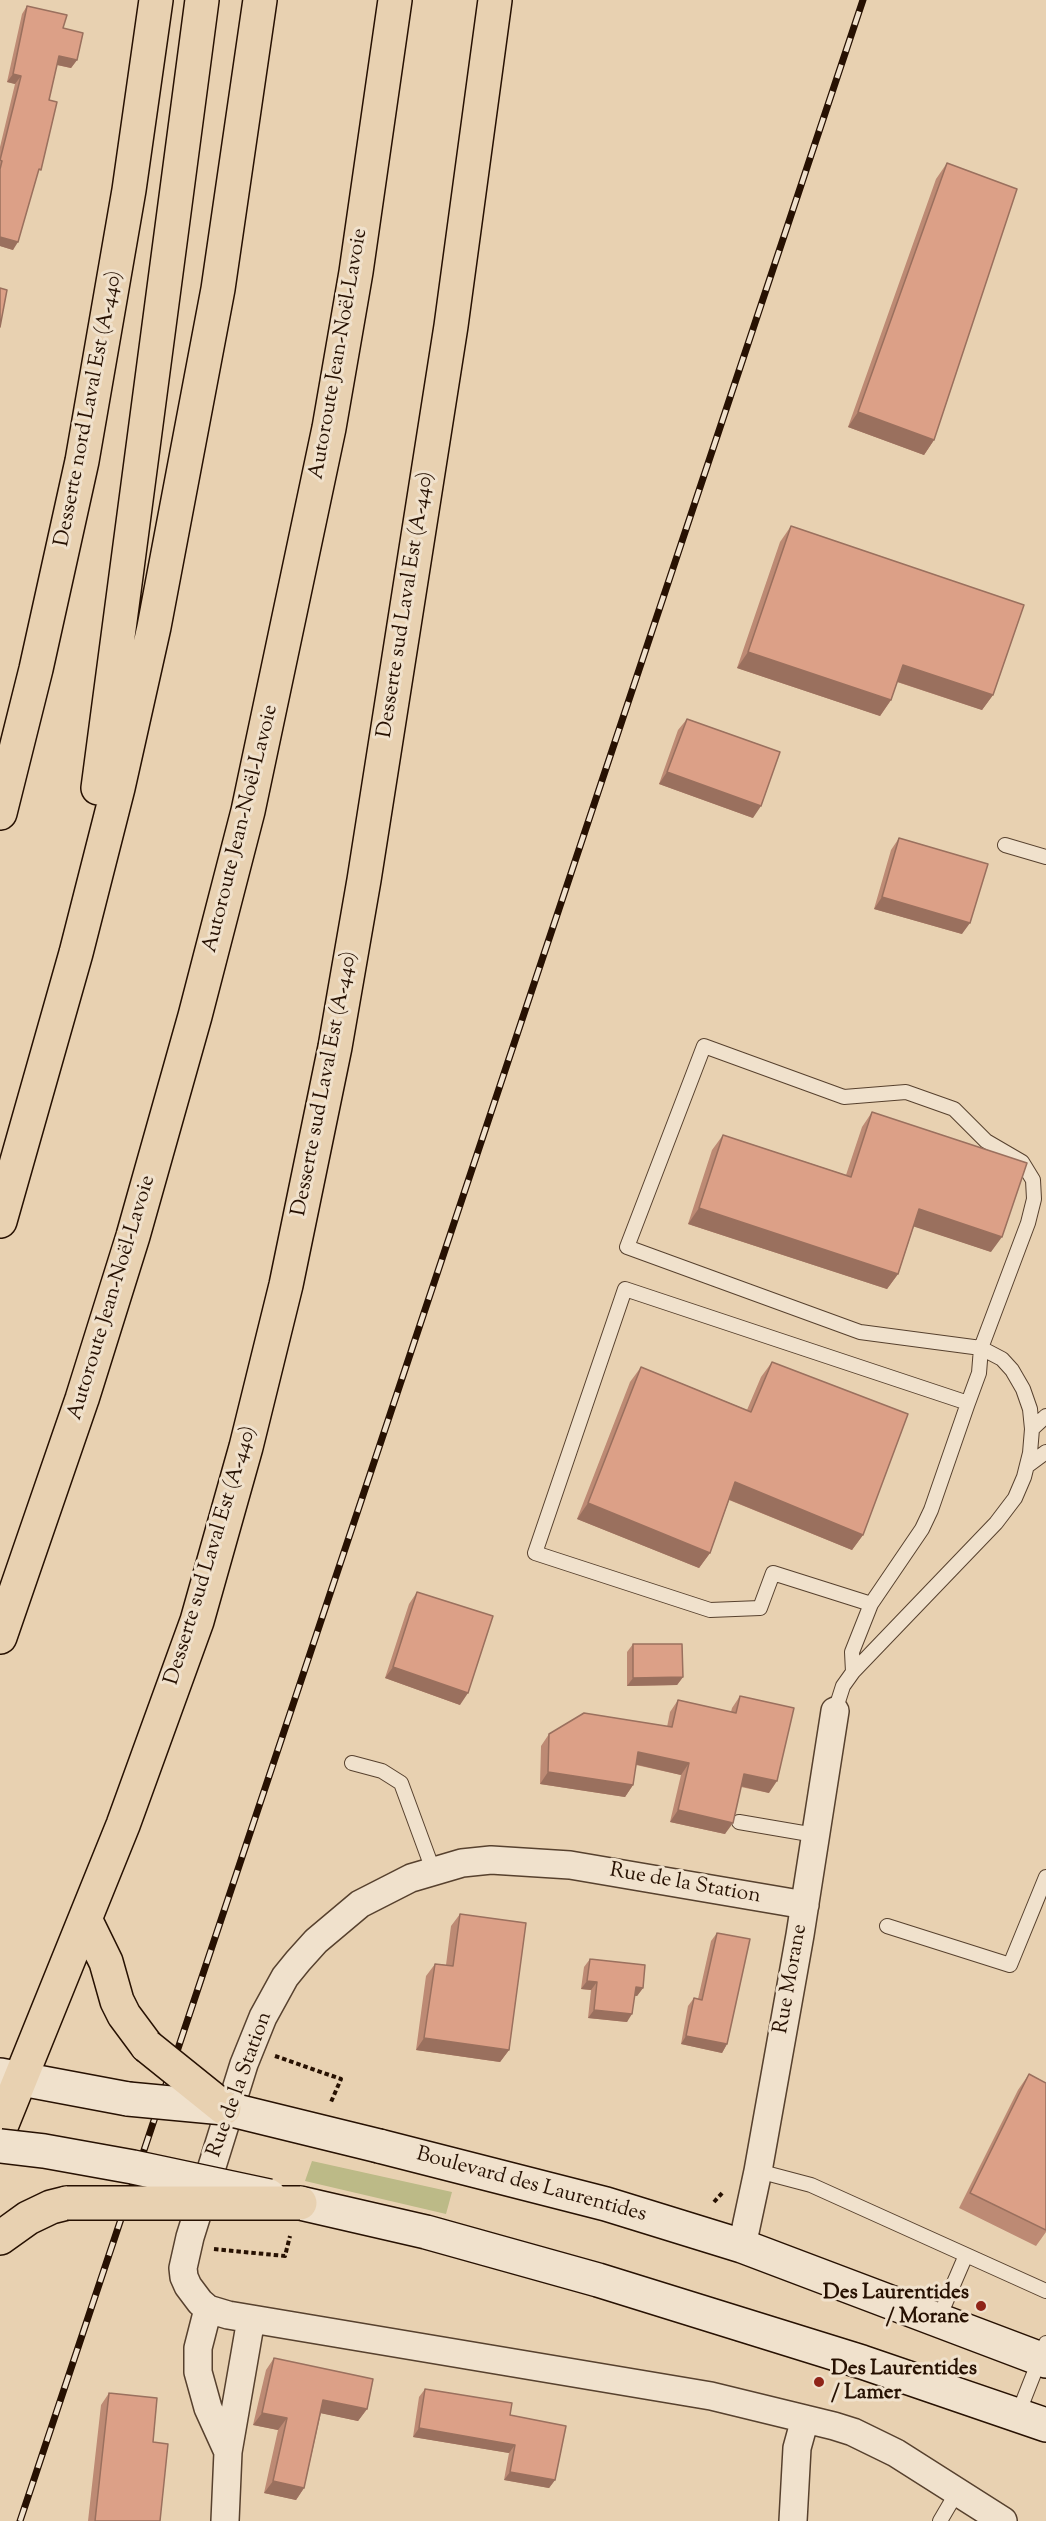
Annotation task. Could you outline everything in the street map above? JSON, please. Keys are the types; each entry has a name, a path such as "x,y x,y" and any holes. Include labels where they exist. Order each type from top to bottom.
{"main road":[{"name":"Desserte nord Laval Est (A-440)","path":"0,813 36,669 82,461 128,201 156,0"},
{"path":"76,953 202,0"},
{"path":"0,1221 76,953 118,788 154,627 185,471 231,208 260,0"},
{"name":"Autoroute Jean-Noël-Lavoie","path":"0,1638 79,1410 133,1236 195,1016 245,822 329,428 357,262 394,0"},
{"name":"Desserte sud Laval Est (A-440)","path":"0,2129 10,2077 49,2009 139,1781 197,1621 246,1447 300,1222 364,880 451,326 495,0"},
{"path":"85,1919 106,1962 117,2001 131,2025 147,2046 224,2108"},
{"name":"Boulevard des Laurentides","path":"10,2077 128,2099 224,2108 606,2204 742,2246 938,2320 1044,2354"},
{"path":"0,2146 44,2151 133,2167 426,2232 553,2266 832,2352 1032,2420"},
{"path":"0,2238 27,2218 51,2207 67,2203 300,2203"}],"street":[{"name":"Rue Morane","path":"742,2246 758,2171 805,1905 835,1711"},
{"name":"Rue de la Station","path":"208,2309 194,2295 184,2277 183,2268 187,2247 244,2064 273,1996 298,1961 337,1922 385,1890 433,1870 462,1863 490,1860 544,1862 805,1905"},
{"path":"228,2452 207,2408 198,2372 198,2348 208,2309 251,2319 711,2396 805,2419 853,2432 873,2441 1003,2521"},
{"path":"225,2521 228,2452 251,2319"},
{"path":"793,2521 797,2448 805,2419"}],"lane":[{"path":"1005,845 1046,857"},
{"path":"835,1711 843,1686 853,1672 996,1523 1015,1498 1027,1466 1032,1429 1030,1409 1023,1389 1012,1370 1002,1359 981,1348 861,1332 627,1247 704,1046 843,1096 906,1092 954,1109 986,1141 1022,1162 1033,1180 1034,1199 1028,1223 981,1348 979,1373 931,1510 922,1529 871,1605 852,1652 853,1672"},
{"path":"871,1605 773,1573 760,1608 710,1611 535,1553 625,1289 968,1403"},
{"path":"1032,1429 1046,1416"},
{"path":"1027,1466 1046,1452"},
{"path":"352,1763 382,1771 400,1783 433,1870"},
{"path":"739,1822 815,1835"},
{"path":"887,1926 1010,1965 1046,1877"},
{"path":"758,2171 811,2185 1046,2291"},
{"path":"938,2320 966,2255"},
{"path":"1032,2420 1044,2354"},
{"path":"940,2521 957,2492"}],"path":[{"path":"281,2058 341,2079 331,2102"},
{"path":"219,2250 285,2256 290,2236"}],"shaded area":[{"path":"312,2161 452,2192 446,2214 305,2181"}],"building":[{"path":"27,6 67,15 63,28 83,33 77,60 59,56 49,100 57,102 41,170 39,169 18,242 0,237 2,161 0,160 21,76 13,74"},
{"path":"947,163 1017,189 934,440 858,412"},
{"path":"0,288 7,290 0,327"},
{"path":"791,526 1024,605 993,695 903,665 891,700 748,652"},
{"path":"687,719 780,752 761,806 667,772"},
{"path":"899,838 988,864 970,923 882,897"},
{"path":"872,1112 1027,1163 1002,1237 919,1209 898,1274 699,1208 723,1135 851,1177"},
{"path":"772,1362 908,1414 863,1535 735,1482 710,1553 588,1503 641,1367 751,1412"},
{"path":"417,1592 493,1616 468,1693 393,1667"},
{"path":"633,1644 682,1644 683,1677 633,1678"},
{"path":"740,1696 794,1708 777,1781 744,1774 733,1823 678,1810 689,1763 638,1752 633,1785 548,1772 549,1734 584,1713 672,1727 678,1700 736,1713"},
{"path":"460,1914 526,1923 509,2050 424,2038 435,1964 453,1966"},
{"path":"717,1933 750,1939 727,2044 686,2036 694,1998 702,2000"},
{"path":"590,1959 645,1965 643,1988 636,1987 632,2014 594,2010 597,1982 587,1981"},
{"path":"1029,2074 1046,2083 1046,2230 970,2193"},
{"path":"274,2358 373,2379 367,2409 323,2400 304,2488 273,2481 287,2418 262,2413"},
{"path":"425,2389 512,2403 510,2415 566,2426 555,2480 510,2472 515,2445 419,2428"},
{"path":"109,2393 157,2398 153,2442 168,2444 160,2521 95,2521"}],"railway":[{"path":"20,2521 863,0"}],"place":[{"name":"Des Laurentides / Morane","path":"981,2306"},
{"name":"Des Laurentides / Lamer","path":"819,2382"}]}
